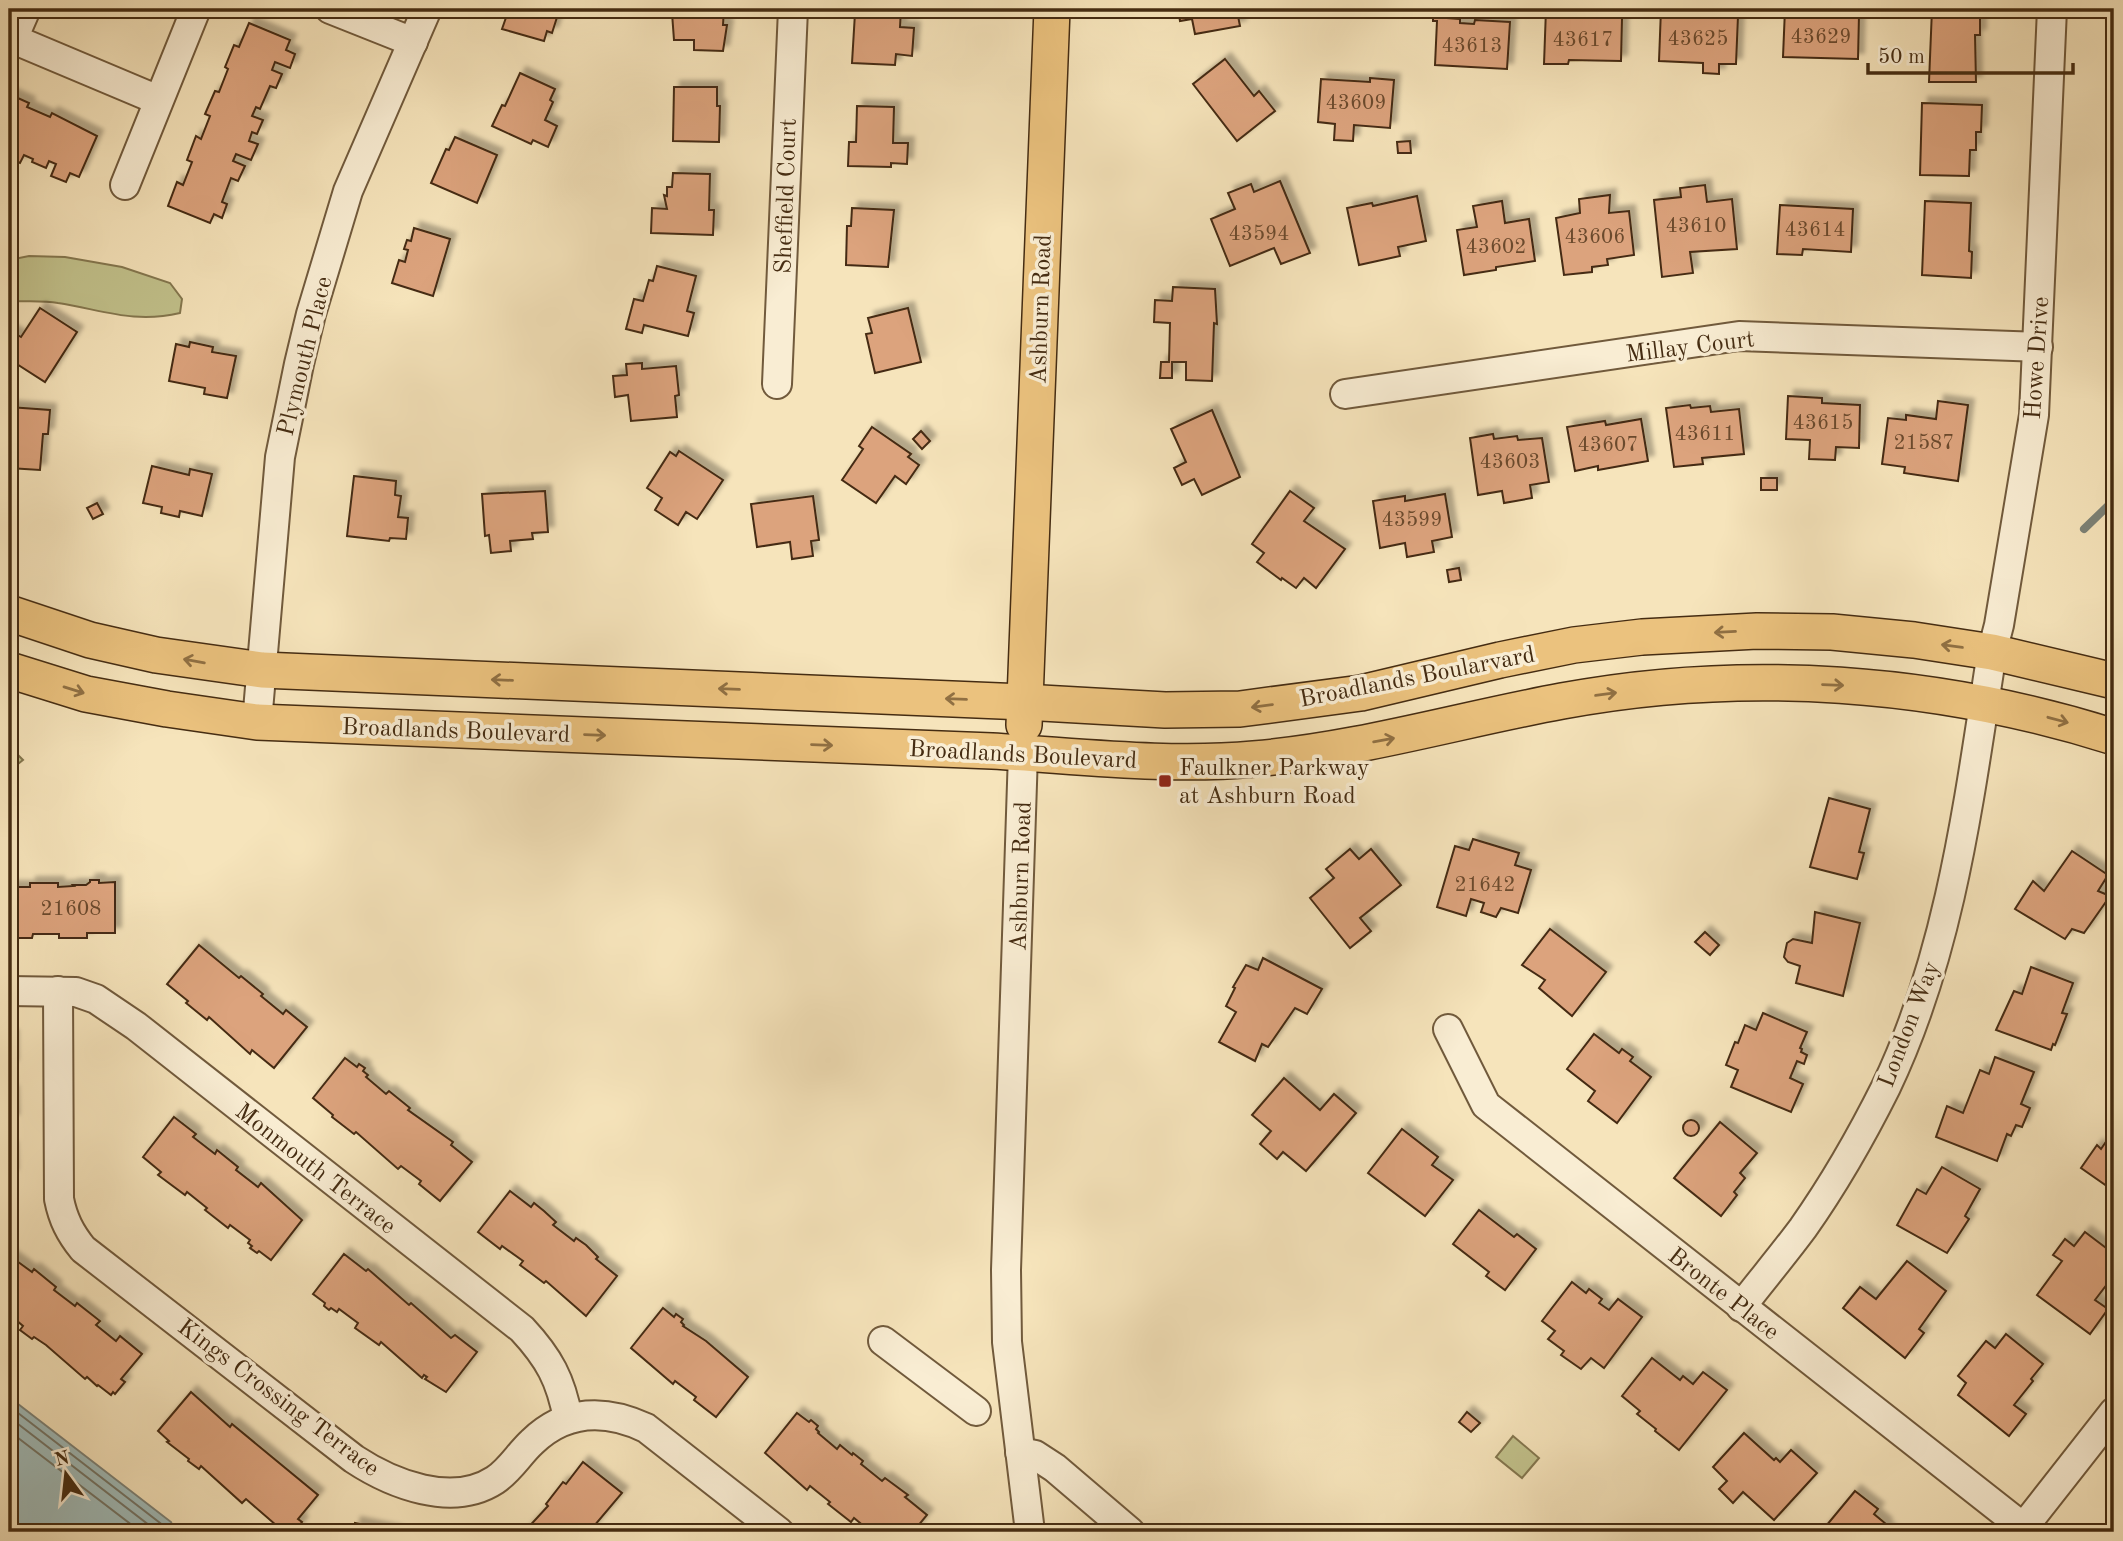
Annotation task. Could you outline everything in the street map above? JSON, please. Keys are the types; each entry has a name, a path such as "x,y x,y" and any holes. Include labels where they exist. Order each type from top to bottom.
{"main road":[{"name":"Ashburn Road","path":"1023,753 1052,9"},
{"path":"9,613 90,639 156,655 262,670 1024,702"},
{"name":"Broadlands Boularvard","path":"1024,702 1166,710 1240,709 1361,693 1574,645 1642,637 1757,631 1832,632 1992,652"},
{"path":"1992,652 2114,681"},
{"name":"Broadlands Boulevard","path":"9,670 86,694 257,722 1023,753 1100,759 1252,760 1399,737 1562,701 1639,690 1711,684 1846,685 1920,692 1984,703 2114,737"}],"street":[{"path":"26,9 13,39 158,100"},
{"path":"125,186 196,9"},
{"path":"330,9 413,42"},
{"name":"Plymouth Place","path":"257,722 280,457 299,364 348,191 427,9"},
{"name":"Sheffield Court","path":"778,384 793,9"},
{"name":"Howe Drive","path":"1984,703 2034,415 2052,9"},
{"name":"Millay Court","path":"1345,394 1739,336 2038,347"},
{"name":"London Way","path":"1741,1307 1803,1227 1850,1154 1886,1086 1911,1027 1937,950 1955,874 1984,703"},
{"name":"Ashburn Road","path":"1023,753 1006,1270 1007,1342 1030,1532"},
{"name":"Monmouth Terrace","path":"9,991 76,992 96,999 135,1026 522,1329 541,1349 554,1370 568,1419"},
{"name":"Kings Crossing Terrace","path":"58,991 59,1199 67,1226 83,1249 354,1459 393,1480 443,1493 461,1493 479,1488 505,1473 541,1434 568,1419 610,1415 646,1428 779,1532"},
{"name":"Bronte Place","path":"1448,1029 1486,1105 2026,1530"},
{"path":"883,1341 976,1411"},
{"path":"2026,1530 2114,1412"},
{"path":"1020,1452 1035,1455 1055,1468 1130,1532"}],"green space":[{"path":"29,256 65,257 122,267 170,283 182,299 180,313 133,317 52,302 9,301 9,260"},
{"path":"9,746 23,760 9,771"},
{"path":"1513,1436 1539,1458 1522,1478 1496,1457"}],"water":[{"path":"9,1397 171,1522 175,1532 9,1532"}],"building":[{"path":"509,9 571,9 569,14 559,11 552,33 547,31 544,41 502,29"},
{"path":"676,9 724,9 723,25 727,25 723,51 694,50 694,40 674,40 672,13 676,13"},
{"path":"861,9 901,9 900,27 914,28 912,56 896,54 895,65 852,63 855,13 861,14"},
{"path":"1178,9 1240,9 1237,11 1240,26 1195,34 1192,19 1180,21"},
{"path":"1546,9 1575,9 1575,16 1606,15 1606,18 1622,18 1621,61 1569,60 1568,64 1544,64"},
{"path":"1661,9 1691,9 1691,14 1738,16 1736,64 1719,64 1719,74 1703,73 1703,63 1659,61"},
{"path":"1785,9 1810,9 1810,14 1859,15 1858,59 1783,57"},
{"path":"1932,9 1980,9 1980,35 1975,35 1976,82 1929,82"},
{"path":"1433,17 1460,19 1460,23 1474,24 1475,20 1510,22 1507,69 1435,65 1437,21 1433,21"},
{"path":"249,23 290,40 286,50 295,54 290,68 275,62 272,70 282,74 276,88 270,86 260,109 256,107 252,116 263,120 257,134 252,132 249,141 258,144 251,160 236,154 233,161 245,166 238,181 231,178 222,202 227,204 222,218 214,214 210,223 168,206 177,182 183,185 192,162 187,160 196,136 201,139 210,116 205,114 215,91 219,92 234,45 239,47"},
{"path":"2114,24 2114,50 2112,49"},
{"path":"1225,59 1254,96 1259,91 1275,111 1237,141 1193,84"},
{"path":"520,73 555,89 545,120 557,126 548,147 533,140 531,144 492,126 502,105 505,106"},
{"path":"1370,78 1394,80 1390,128 1354,125 1353,141 1334,140 1335,124 1318,122 1321,79 1370,82"},
{"path":"674,87 717,87 717,106 720,106 719,142 673,141"},
{"path":"9,94 29,103 27,107 50,117 52,113 97,136 79,177 70,173 66,182 51,176 56,164 49,161 46,168 24,155 20,163 9,158"},
{"path":"1922,103 1982,105 1981,132 1976,132 1976,150 1970,150 1969,176 1920,175"},
{"path":"857,106 894,107 893,143 908,143 907,164 891,163 891,167 848,166 849,142 856,142"},
{"path":"455,137 497,155 477,203 431,183 446,149 449,150"},
{"path":"1410,141 1411,153 1398,153 1397,142"},
{"path":"673,173 710,174 709,210 714,210 713,235 651,233 652,208 667,209 664,195 667,196 667,187 672,187"},
{"path":"1280,181 1310,253 1281,264 1274,248 1230,266 1211,219 1235,209 1228,193 1251,184 1254,192"},
{"path":"1705,185 1707,202 1732,199 1737,249 1690,252 1693,273 1662,277 1654,200 1681,197 1680,188"},
{"path":"1610,195 1609,213 1629,211 1634,255 1607,259 1608,265 1592,267 1592,272 1564,275 1556,218 1580,213 1579,199"},
{"path":"1417,196 1426,241 1398,247 1400,256 1359,265 1347,208 1372,203 1373,206"},
{"path":"1502,201 1505,223 1529,219 1535,261 1464,275 1457,230 1477,227 1473,206"},
{"path":"1925,201 1971,203 1971,278 1922,275"},
{"path":"1780,205 1853,209 1851,252 1803,249 1802,255 1777,254"},
{"path":"852,208 894,210 888,267 846,265 847,226 851,226"},
{"path":"414,228 450,239 433,296 392,283 399,260 405,262 408,250 404,249 407,240 411,241"},
{"path":"657,266 696,276 687,311 694,313 688,336 644,325 642,333 626,329 634,299 643,301 649,280 653,281"},
{"path":"1173,287 1215,289 1217,324 1214,323 1212,381 1186,380 1186,362 1172,362 1172,378 1160,378 1161,362 1169,362 1170,323 1154,322 1155,300 1172,301"},
{"path":"40,308 77,332 45,382 9,359 9,330 21,337"},
{"path":"908,308 921,362 875,373 866,334 872,333 868,318"},
{"path":"190,342 213,347 212,352 236,356 227,398 204,394 205,388 169,381 176,344 189,347"},
{"path":"642,363 642,369 676,366 679,395 675,396 677,417 631,421 628,395 615,397 613,376 627,375 626,364"},
{"path":"2114,386 2114,411 2109,411 2109,387"},
{"path":"1788,396 1822,398 1822,403 1860,405 1859,448 1836,447 1835,460 1809,459 1810,440 1786,439"},
{"path":"1938,401 1968,405 1958,481 1904,473 1905,467 1882,464 1888,418 1906,420 1906,415 1936,419"},
{"path":"1690,405 1691,408 1710,406 1711,412 1739,409 1744,454 1702,458 1703,464 1674,467 1666,408"},
{"path":"9,407 50,410 48,434 43,434 40,470 9,468"},
{"path":"1212,410 1240,477 1202,495 1194,479 1182,485 1174,468 1186,462 1171,429"},
{"path":"1641,419 1648,461 1598,470 1598,466 1575,471 1567,427 1605,421 1606,425"},
{"path":"872,427 911,454 908,457 919,465 906,484 895,476 876,503 842,480 863,449 859,446"},
{"path":"921,431 930,441 922,449 913,439"},
{"path":"1493,434 1494,439 1517,436 1518,440 1542,438 1549,482 1530,485 1532,498 1504,503 1502,491 1478,495 1470,438"},
{"path":"679,451 723,480 697,519 686,512 678,525 655,510 662,498 647,488 670,452 676,456"},
{"path":"152,466 189,475 190,469 212,474 202,516 180,511 179,517 161,513 162,507 143,503"},
{"path":"354,476 396,481 395,495 401,496 398,517 408,518 406,539 390,538 389,541 347,536"},
{"path":"1761,478 1777,478 1777,490 1761,490"},
{"path":"545,491 548,532 532,533 533,539 510,541 511,551 491,553 489,535 485,536 482,494"},
{"path":"1290,491 1314,508 1304,521 1345,549 1316,588 1304,578 1296,588 1282,578 1281,580 1257,562 1264,553 1252,544"},
{"path":"1445,494 1452,537 1432,541 1434,552 1407,557 1405,543 1380,548 1373,501 1405,496 1405,501"},
{"path":"813,496 819,540 811,541 813,556 792,559 790,542 757,547 751,504"},
{"path":"97,503 103,514 93,519 87,508"},
{"path":"1459,568 1461,580 1449,582 1447,570"},
{"path":"1829,798 1870,809 1859,852 1864,853 1857,879 1810,867"},
{"path":"1473,839 1519,853 1515,865 1531,870 1518,913 1501,908 1496,917 1481,912 1484,903 1471,899 1466,916 1437,907 1455,846 1469,850"},
{"path":"1350,849 1359,859 1371,849 1401,885 1360,918 1371,931 1350,948 1310,898 1334,878 1326,869"},
{"path":"2072,851 2108,875 2098,891 2110,896 2084,933 2072,929 2065,939 2015,909 2033,881 2044,891"},
{"path":"90,880 99,880 99,883 115,882 115,933 87,933 87,938 33,934 32,938 9,938 9,887 30,887 30,883 58,883 58,887 86,885"},
{"path":"1815,912 1860,923 1843,996 1796,983 1800,966 1788,962 1784,957 1787,943 1793,939 1812,943"},
{"path":"1550,929 1606,972 1572,1016 1539,988 1545,980 1522,965"},
{"path":"1705,932 1719,945 1710,955 1695,942"},
{"path":"199,945 263,994 261,996 283,1014 286,1010 307,1027 274,1068 252,1050 250,1054 209,1017 207,1020 186,1003 188,1001 167,984"},
{"path":"1263,958 1322,989 1307,1014 1295,1008 1268,1047 1262,1044 1255,1061 1219,1042 1236,1012 1226,1006 1235,988 1233,987 1246,965 1258,970"},
{"path":"2031,967 2073,983 2062,1013 2067,1014 2051,1050 1996,1030 2014,991 2022,994"},
{"path":"1763,1013 1807,1032 1800,1048 1801,1052 1807,1055 1804,1064 1797,1061 1790,1078 1803,1084 1791,1112 1731,1087 1738,1070 1726,1065 1735,1042 1738,1043 1745,1025 1756,1030"},
{"path":"1594,1034 1619,1053 1622,1049 1633,1057 1630,1061 1651,1077 1617,1123 1588,1101 1595,1091 1567,1069"},
{"path":"9,1036 12,1036 12,1066 9,1066"},
{"path":"1995,1057 2034,1072 2021,1104 2030,1108 2022,1127 2016,1125 2011,1136 2007,1134 1997,1161 1936,1137 1947,1106 1963,1113 1980,1070 1989,1074"},
{"path":"345,1058 357,1067 359,1064 365,1068 363,1071 368,1075 366,1077 386,1094 389,1091 410,1108 408,1110 453,1142 451,1145 472,1162 440,1201 419,1184 421,1181 401,1166 398,1169 356,1132 354,1134 332,1117 333,1115 313,1098"},
{"path":"1284,1078 1320,1110 1334,1094 1356,1113 1306,1171 1283,1152 1277,1159 1260,1144 1271,1131 1252,1115"},
{"path":"9,1092 12,1092 13,1120 9,1120"},
{"path":"174,1117 196,1134 193,1137 215,1154 217,1150 238,1167 236,1170 258,1187 261,1183 302,1220 271,1260 250,1248 250,1240 230,1225 228,1228 187,1192 185,1195 158,1175 161,1172 143,1157"},
{"path":"1688,1120 1694,1120 1699,1128 1697,1134 1688,1136 1683,1131 1683,1125"},
{"path":"1720,1122 1757,1153 1740,1173 1745,1178 1734,1192 1737,1195 1721,1216 1674,1178"},
{"path":"1402,1129 1438,1157 1432,1165 1453,1180 1425,1216 1368,1173"},
{"path":"2114,1130 2114,1191 2081,1168 2097,1145 2101,1149"},
{"path":"11,1148 12,1175 9,1175"},
{"path":"1942,1167 1980,1189 1965,1216 1969,1219 1947,1253 1897,1225 1917,1189 1926,1194"},
{"path":"510,1191 531,1207 534,1203 556,1222 553,1225 574,1241 576,1238 586,1245 598,1257 596,1259 617,1276 586,1316 546,1281 544,1283 520,1265 523,1261 502,1246 500,1249 478,1232"},
{"path":"1479,1210 1514,1237 1517,1234 1536,1249 1505,1290 1486,1276 1489,1272 1453,1244"},
{"path":"2085,1232 2114,1254 2114,1275 2095,1300 2108,1309 2090,1334 2037,1295 2062,1261 2053,1255 2065,1239 2074,1246"},
{"path":"344,1254 366,1271 368,1269 451,1338 455,1335 477,1352 446,1392 425,1379 427,1377 424,1375 422,1378 381,1342 379,1345 355,1328 358,1323 339,1309 337,1312 331,1308 329,1310 324,1306 325,1303 313,1294"},
{"path":"10,1256 32,1272 34,1269 56,1287 54,1290 100,1321 96,1325 116,1341 120,1336 142,1354 121,1379 125,1382 115,1394 113,1392 111,1395 87,1377 85,1379 46,1345 20,1330 23,1326 9,1314"},
{"path":"1907,1261 1946,1291 1919,1329 1924,1333 1905,1358 1843,1308 1860,1287 1876,1299"},
{"path":"1572,1282 1586,1293 1589,1289 1602,1299 1599,1303 1609,1310 1618,1299 1642,1317 1604,1368 1591,1358 1581,1369 1561,1355 1564,1351 1548,1339 1555,1331 1542,1321"},
{"path":"663,1308 674,1317 676,1314 683,1319 683,1326 706,1341 748,1377 716,1417 694,1400 696,1397 675,1381 673,1384 631,1348"},
{"path":"2006,1334 2043,1364 2014,1405 2026,1414 2009,1436 1958,1395 1966,1383 1958,1376 1986,1341 1995,1348"},
{"path":"1652,1358 1680,1380 1683,1376 1693,1384 1703,1372 1727,1390 1679,1450 1637,1414 1640,1411 1622,1396"},
{"path":"191,1392 230,1427 232,1424 318,1495 298,1519 302,1522 294,1532 284,1532 246,1499 242,1503 201,1466 199,1469 188,1461 189,1459 167,1442 169,1441 158,1431"},
{"path":"1467,1412 1480,1423 1471,1432 1459,1422"},
{"path":"797,1413 818,1426 818,1433 837,1449 840,1445 852,1455 853,1453 863,1461 861,1464 882,1481 885,1478 908,1495 905,1497 927,1515 913,1532 871,1532 854,1518 851,1522 810,1486 807,1490 765,1453"},
{"path":"1744,1433 1774,1460 1776,1458 1780,1462 1791,1450 1817,1473 1774,1520 1743,1492 1733,1503 1719,1489 1727,1481 1713,1467"},
{"path":"583,1462 622,1493 589,1532 524,1532 548,1506 546,1504 563,1482 566,1484"},
{"path":"1855,1491 1878,1509 1874,1514 1891,1532 1821,1532"},
{"path":"355,1523 398,1532 353,1532"}],"waterway":[{"path":"2084,529 2114,500"}],"place":[{"name":"Faulkner Parkway at Ashburn Road","path":"1165,781"}]}
